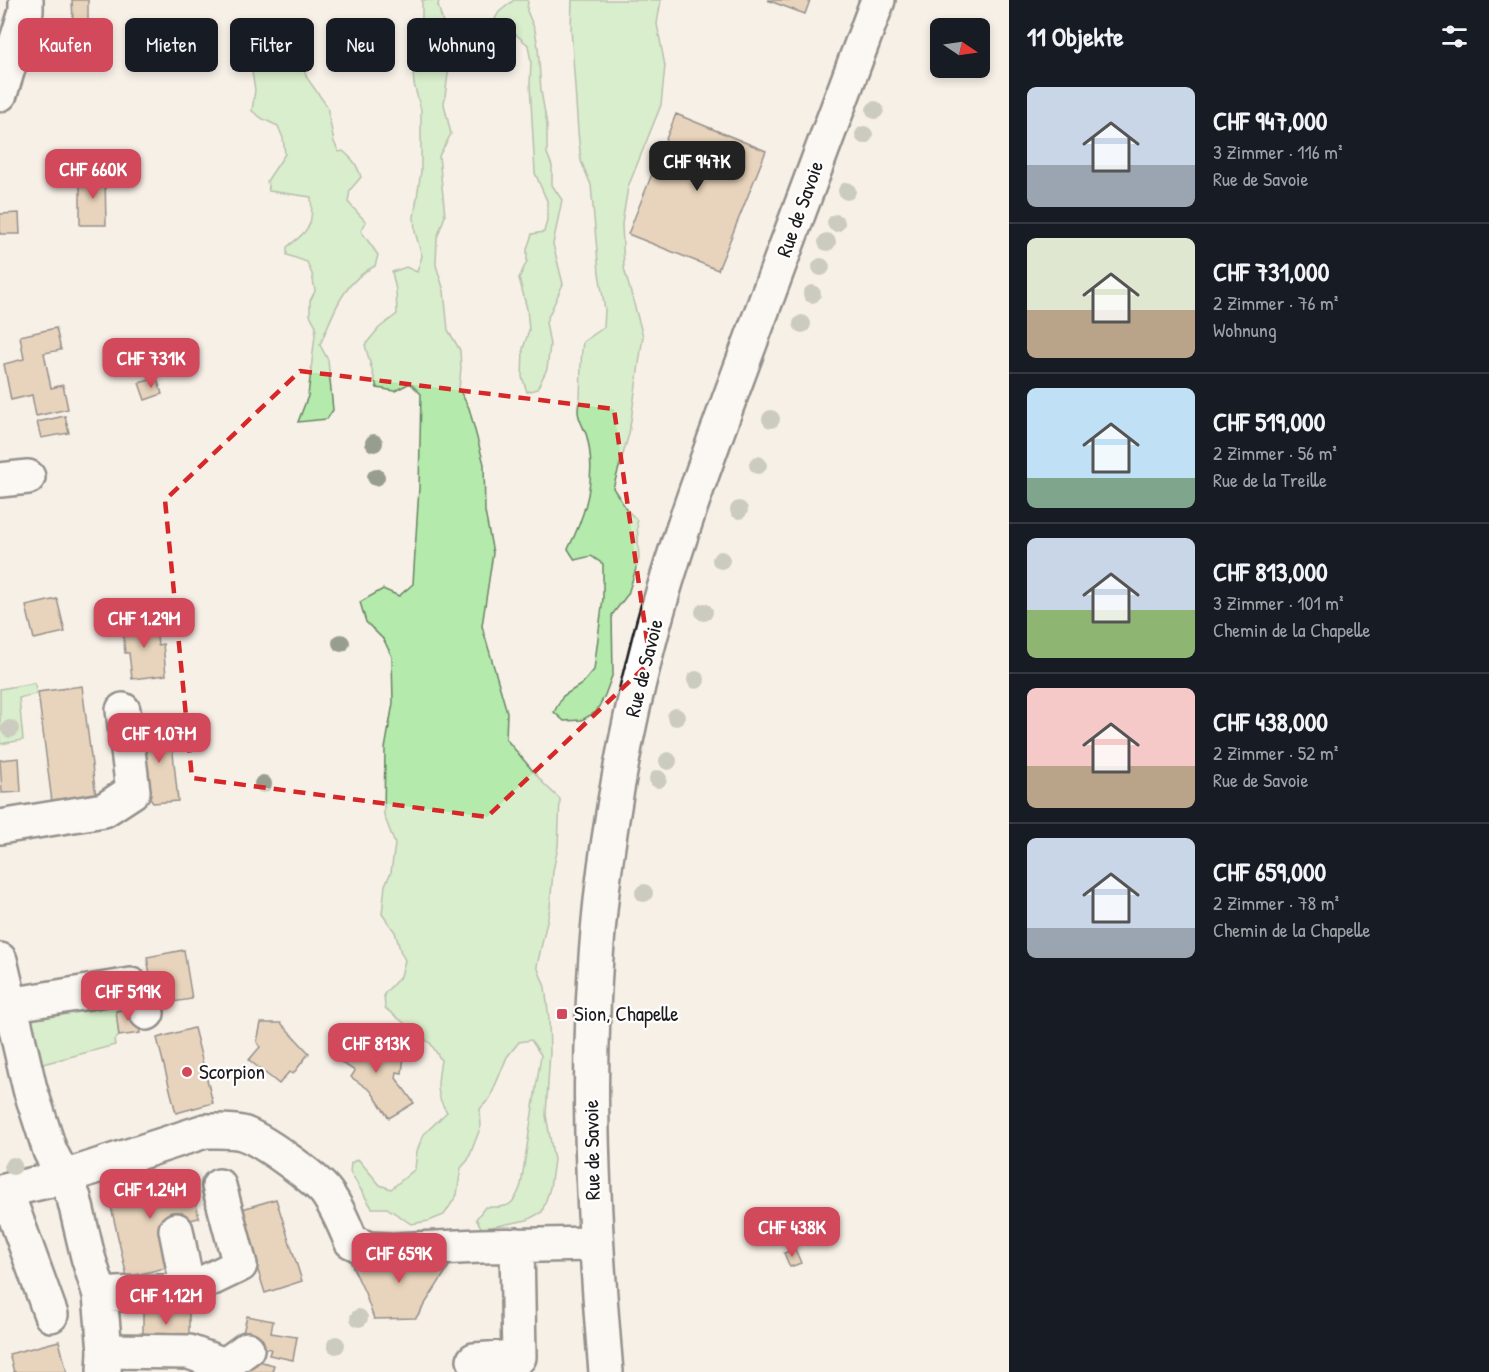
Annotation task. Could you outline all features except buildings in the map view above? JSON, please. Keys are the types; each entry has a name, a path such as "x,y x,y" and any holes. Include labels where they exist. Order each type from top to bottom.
{"main road":[{"path":"0,94 26,11 26,0"},
{"name":"Rue de Savoie","path":"606,1372 595,1244 591,1046 599,920 607,848 619,780 645,657 703,471 878,0"},
{"path":"0,827 105,810 133,791 123,710"},
{"path":"0,960 30,1089 46,1141 74,1198 100,1295 104,1361 189,1352 225,1365 247,1349"},
{"path":"9,1005 131,985 147,1013"},
{"path":"51,1315 3,1192 64,1177 205,1131 243,1133 281,1156 324,1189 337,1209 351,1241 368,1249 595,1244"},
{"path":"100,1295 188,1290 240,1265 219,1186"},
{"path":"176,1230 188,1290"},
{"path":"474,1359 519,1357 517,1245"}],"highlighted area":[{"path":"300,371 614,409 650,662 487,817 192,778 165,500"}],"green space":[{"path":"422,0 439,0 442,18 422,18"},
{"path":"514,0 528,0 527,11 535,30 538,47 541,91 547,125 547,153 552,166 552,185 562,200 553,244 563,284 546,322 550,345 547,369 537,389 527,392 522,377 523,349 529,330 527,309 519,278 527,261 527,249 532,234 544,232 547,220 547,201 535,173 531,62 528,45 516,35 516,18 496,18 499,12"},
{"path":"572,0 661,0 657,24 665,66 661,105 628,187 622,224 624,268 643,336 629,434 613,488 627,510 637,520 639,559 628,594 612,615 613,673 605,695 596,712 582,720 564,721 554,712 563,696 582,684 594,670 603,598 603,564 591,556 575,560 568,549 585,509 590,481 590,452 578,411 583,342 604,327 605,310 599,273 591,185 581,161 571,28"},
{"path":"252,72 305,72 327,106 334,142 339,152 343,151 352,160 361,177 350,190 348,202 366,222 361,231 378,255 375,266 364,272 347,289 320,345 328,360 333,410 327,419 298,422 308,396 316,326 310,315 310,301 315,291 307,262 287,255 287,247 305,231 311,221 311,197 269,191 267,181 285,154 283,138 278,126 252,111 255,90"},
{"path":"413,72 448,72 444,104 451,134 439,156 445,216 437,238 436,265 444,291 448,330 460,350 459,389 469,408 484,464 485,512 493,553 482,626 507,712 506,739 544,784 560,799 558,847 553,871 550,908 537,966 545,987 549,1019 550,1052 546,1115 554,1160 550,1188 542,1212 527,1220 482,1229 476,1219 485,1207 509,1205 521,1185 541,1055 531,1040 519,1042 507,1057 490,1098 480,1109 481,1126 468,1160 461,1168 457,1195 444,1215 429,1221 411,1224 387,1208 372,1208 350,1172 351,1163 358,1159 380,1185 391,1189 415,1169 417,1151 423,1135 447,1112 439,1093 441,1060 431,1044 385,1008 384,994 401,976 405,960 395,932 382,914 385,885 391,872 395,844 384,815 385,749 393,703 392,657 384,640 366,622 360,602 383,589 399,596 413,584 419,488 421,394 410,383 395,391 377,388 365,345 379,328 397,314 396,290 392,272 406,267 417,272 422,256 415,232 414,217 421,171 421,110"},
{"path":"35,683 36,694 19,698 23,740 0,744 0,689"},
{"path":"118,993 129,1004 116,1011 119,1036 114,1040 115,1045 35,1066 24,1015"}],"place":[{"name":"Sion, Chapelle","path":"562,1014"},
{"name":"Scorpion","path":"187,1072"}]}
